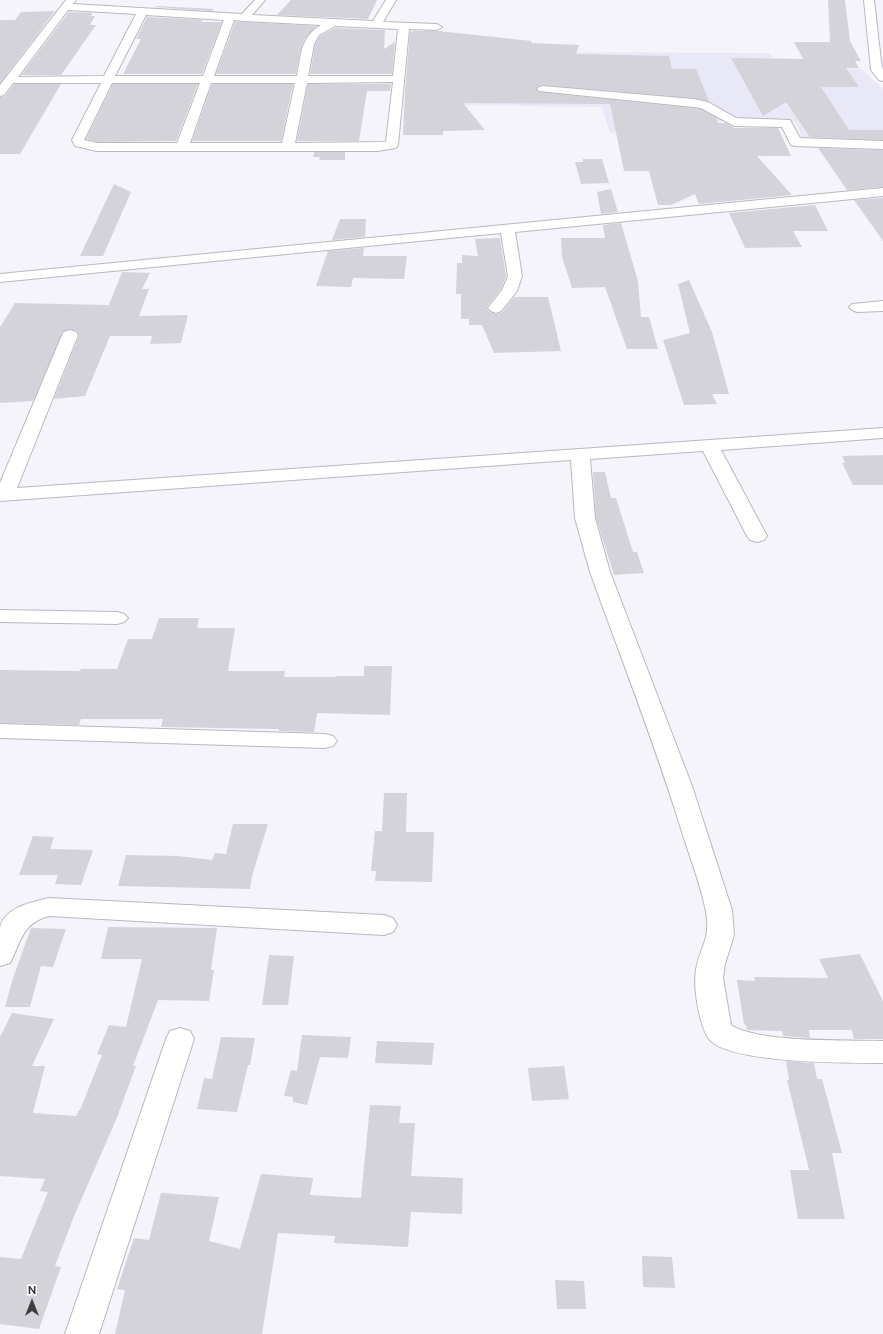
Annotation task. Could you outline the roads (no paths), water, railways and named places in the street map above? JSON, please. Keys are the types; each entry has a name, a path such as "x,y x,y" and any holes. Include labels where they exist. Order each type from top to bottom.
{"street":[{"path":"244,18 260,0"},
{"path":"377,24 390,0"},
{"path":"868,0 881,73"},
{"path":"0,93 68,3 143,11 244,18 437,27"},
{"path":"143,11 81,133 78,140 79,143 97,147 377,147 392,145 404,26"},
{"path":"182,147 230,17"},
{"path":"288,147 309,44 315,33 333,23"},
{"path":"11,80 398,79"},
{"path":"543,89 704,105 734,122 786,123 795,142 883,145"},
{"path":"0,278 883,192"},
{"path":"496,308 509,291 515,276 507,229"},
{"path":"857,307 883,306"},
{"path":"70,335 3,494 883,432"},
{"path":"709,445 757,536"},
{"path":"580,454 585,518 590,540 680,786 719,910 722,927 720,943 711,963 709,978 716,1024 720,1032 728,1039 738,1042 792,1049 883,1052"},
{"path":"0,616 117,618"},
{"path":"0,731 325,740"},
{"path":"0,956 12,928 20,918 33,910 49,907 384,925"},
{"path":"82,1334 180,1039"}]}
